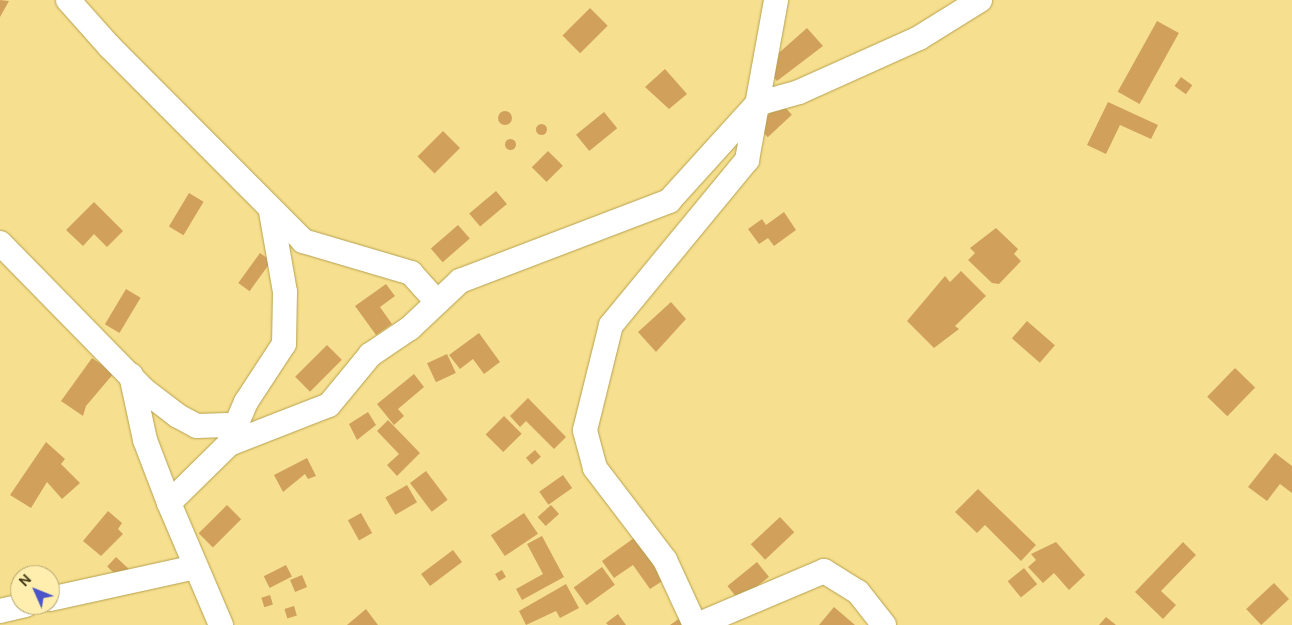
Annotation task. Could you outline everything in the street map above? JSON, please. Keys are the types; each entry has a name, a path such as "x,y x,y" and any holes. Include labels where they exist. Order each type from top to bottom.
{"street":[{"path":"68,0 271,212 303,241 411,272 438,302"},
{"path":"776,0 747,160 611,325 585,430 595,468 665,560 696,625 824,571 858,592 884,625"},
{"path":"0,243 131,375 178,416 197,426 232,434 321,410 337,398 370,356 410,328 460,280 478,271 563,244 668,201 757,104 798,92 919,38 980,0"},
{"path":"169,502 232,434 284,344 285,292 271,212"},
{"path":"131,375 144,440 195,567 221,625"},
{"path":"60,597 195,567"}],"building":[{"path":"0,0 9,1 0,17"},
{"path":"590,8 608,26 580,53 562,36"},
{"path":"1157,21 1179,33 1140,104 1118,92"},
{"path":"807,28 823,46 777,81 764,66"},
{"path":"665,69 687,94 669,109 645,87"},
{"path":"1181,77 1192,85 1186,94 1175,86"},
{"path":"1108,102 1158,125 1151,139 1120,125 1106,154 1087,145"},
{"path":"781,103 792,115 768,137 757,126"},
{"path":"505,111 510,113 512,118 510,123 505,125 500,123 498,118 500,113"},
{"path":"604,112 617,128 589,151 576,135"},
{"path":"541,123 547,129 541,135 535,129"},
{"path":"443,131 460,148 435,173 418,156"},
{"path":"510,138 516,144 510,150 504,144"},
{"path":"548,151 563,166 547,182 532,167"},
{"path":"496,191 507,204 480,227 469,213"},
{"path":"189,193 204,202 183,235 169,226"},
{"path":"94,202 123,231 107,247 94,234 83,246 66,230"},
{"path":"784,212 796,230 774,246 768,238 759,244 748,229 762,219 766,225"},
{"path":"458,225 470,239 443,262 431,249"},
{"path":"996,228 1018,249 1014,254 1021,261 999,284 992,283 968,260 975,253 970,248"},
{"path":"260,253 271,261 250,291 238,283"},
{"path":"961,271 986,296 955,326 959,329 934,348 907,321 945,276 950,282"},
{"path":"386,284 395,296 380,307 392,324 376,335 355,306"},
{"path":"126,289 141,298 119,333 105,324"},
{"path":"671,302 686,319 656,352 638,332"},
{"path":"1027,321 1055,345 1040,363 1012,338"},
{"path":"479,333 500,362 484,374 473,359 460,369 449,355"},
{"path":"327,345 342,360 310,392 295,377"},
{"path":"447,354 456,373 436,382 427,363"},
{"path":"92,358 114,373 86,406 83,416 61,401"},
{"path":"1235,368 1255,387 1227,416 1207,397"},
{"path":"414,374 424,387 398,409 404,416 394,425 377,404"},
{"path":"528,398 566,437 554,449 526,421 520,427 510,416"},
{"path":"368,412 376,425 357,440 349,424"},
{"path":"504,416 522,434 503,452 486,434"},
{"path":"388,420 420,453 397,476 387,465 399,454 377,431"},
{"path":"46,442 65,459 61,464 80,483 62,499 47,482 31,508 10,495"},
{"path":"535,450 541,457 532,465 526,458"},
{"path":"1275,453 1292,466 1292,493 1280,484 1267,501 1248,487"},
{"path":"307,458 316,476 308,479 305,474 283,492 274,475"},
{"path":"426,471 448,500 432,512 410,483"},
{"path":"563,475 572,488 548,505 539,492"},
{"path":"407,485 417,502 395,515 385,498"},
{"path":"978,489 1036,545 1021,561 985,525 977,533 955,512"},
{"path":"227,505 241,519 213,547 199,533"},
{"path":"551,505 559,514 546,526 538,517"},
{"path":"108,511 122,523 118,529 123,534 101,556 83,541"},
{"path":"361,513 372,533 359,540 348,520"},
{"path":"524,513 538,534 505,556 491,535"},
{"path":"780,517 794,532 765,560 751,544"},
{"path":"542,536 564,577 522,600 516,589 543,574 527,544"},
{"path":"634,538 664,580 650,589 633,565 614,578 602,561"},
{"path":"1056,542 1085,575 1069,590 1054,573 1043,583 1028,567 1036,560 1031,554"},
{"path":"1183,542 1196,555 1161,591 1176,605 1163,619 1135,592"},
{"path":"453,550 462,562 430,586 421,574"},
{"path":"116,557 129,569 120,579 107,567"},
{"path":"757,562 769,577 739,601 727,586"},
{"path":"286,565 292,577 270,588 264,576"},
{"path":"602,567 615,585 587,605 574,588"},
{"path":"1024,568 1037,584 1021,598 1008,581"},
{"path":"502,570 506,577 499,581 495,574"},
{"path":"302,575 307,587 295,592 290,580"},
{"path":"1274,583 1289,599 1261,625 1246,609"},
{"path":"566,584 579,608 560,618 556,611 526,625 519,611"},
{"path":"270,595 273,605 264,607 261,598"},
{"path":"294,606 297,616 287,618 284,609"},
{"path":"834,607 855,625 819,625"},
{"path":"366,609 378,625 347,625"},
{"path":"618,614 626,625 608,625 606,623"},
{"path":"1106,617 1116,625 1099,625"},
{"path":"680,618 686,625 670,625"}]}
